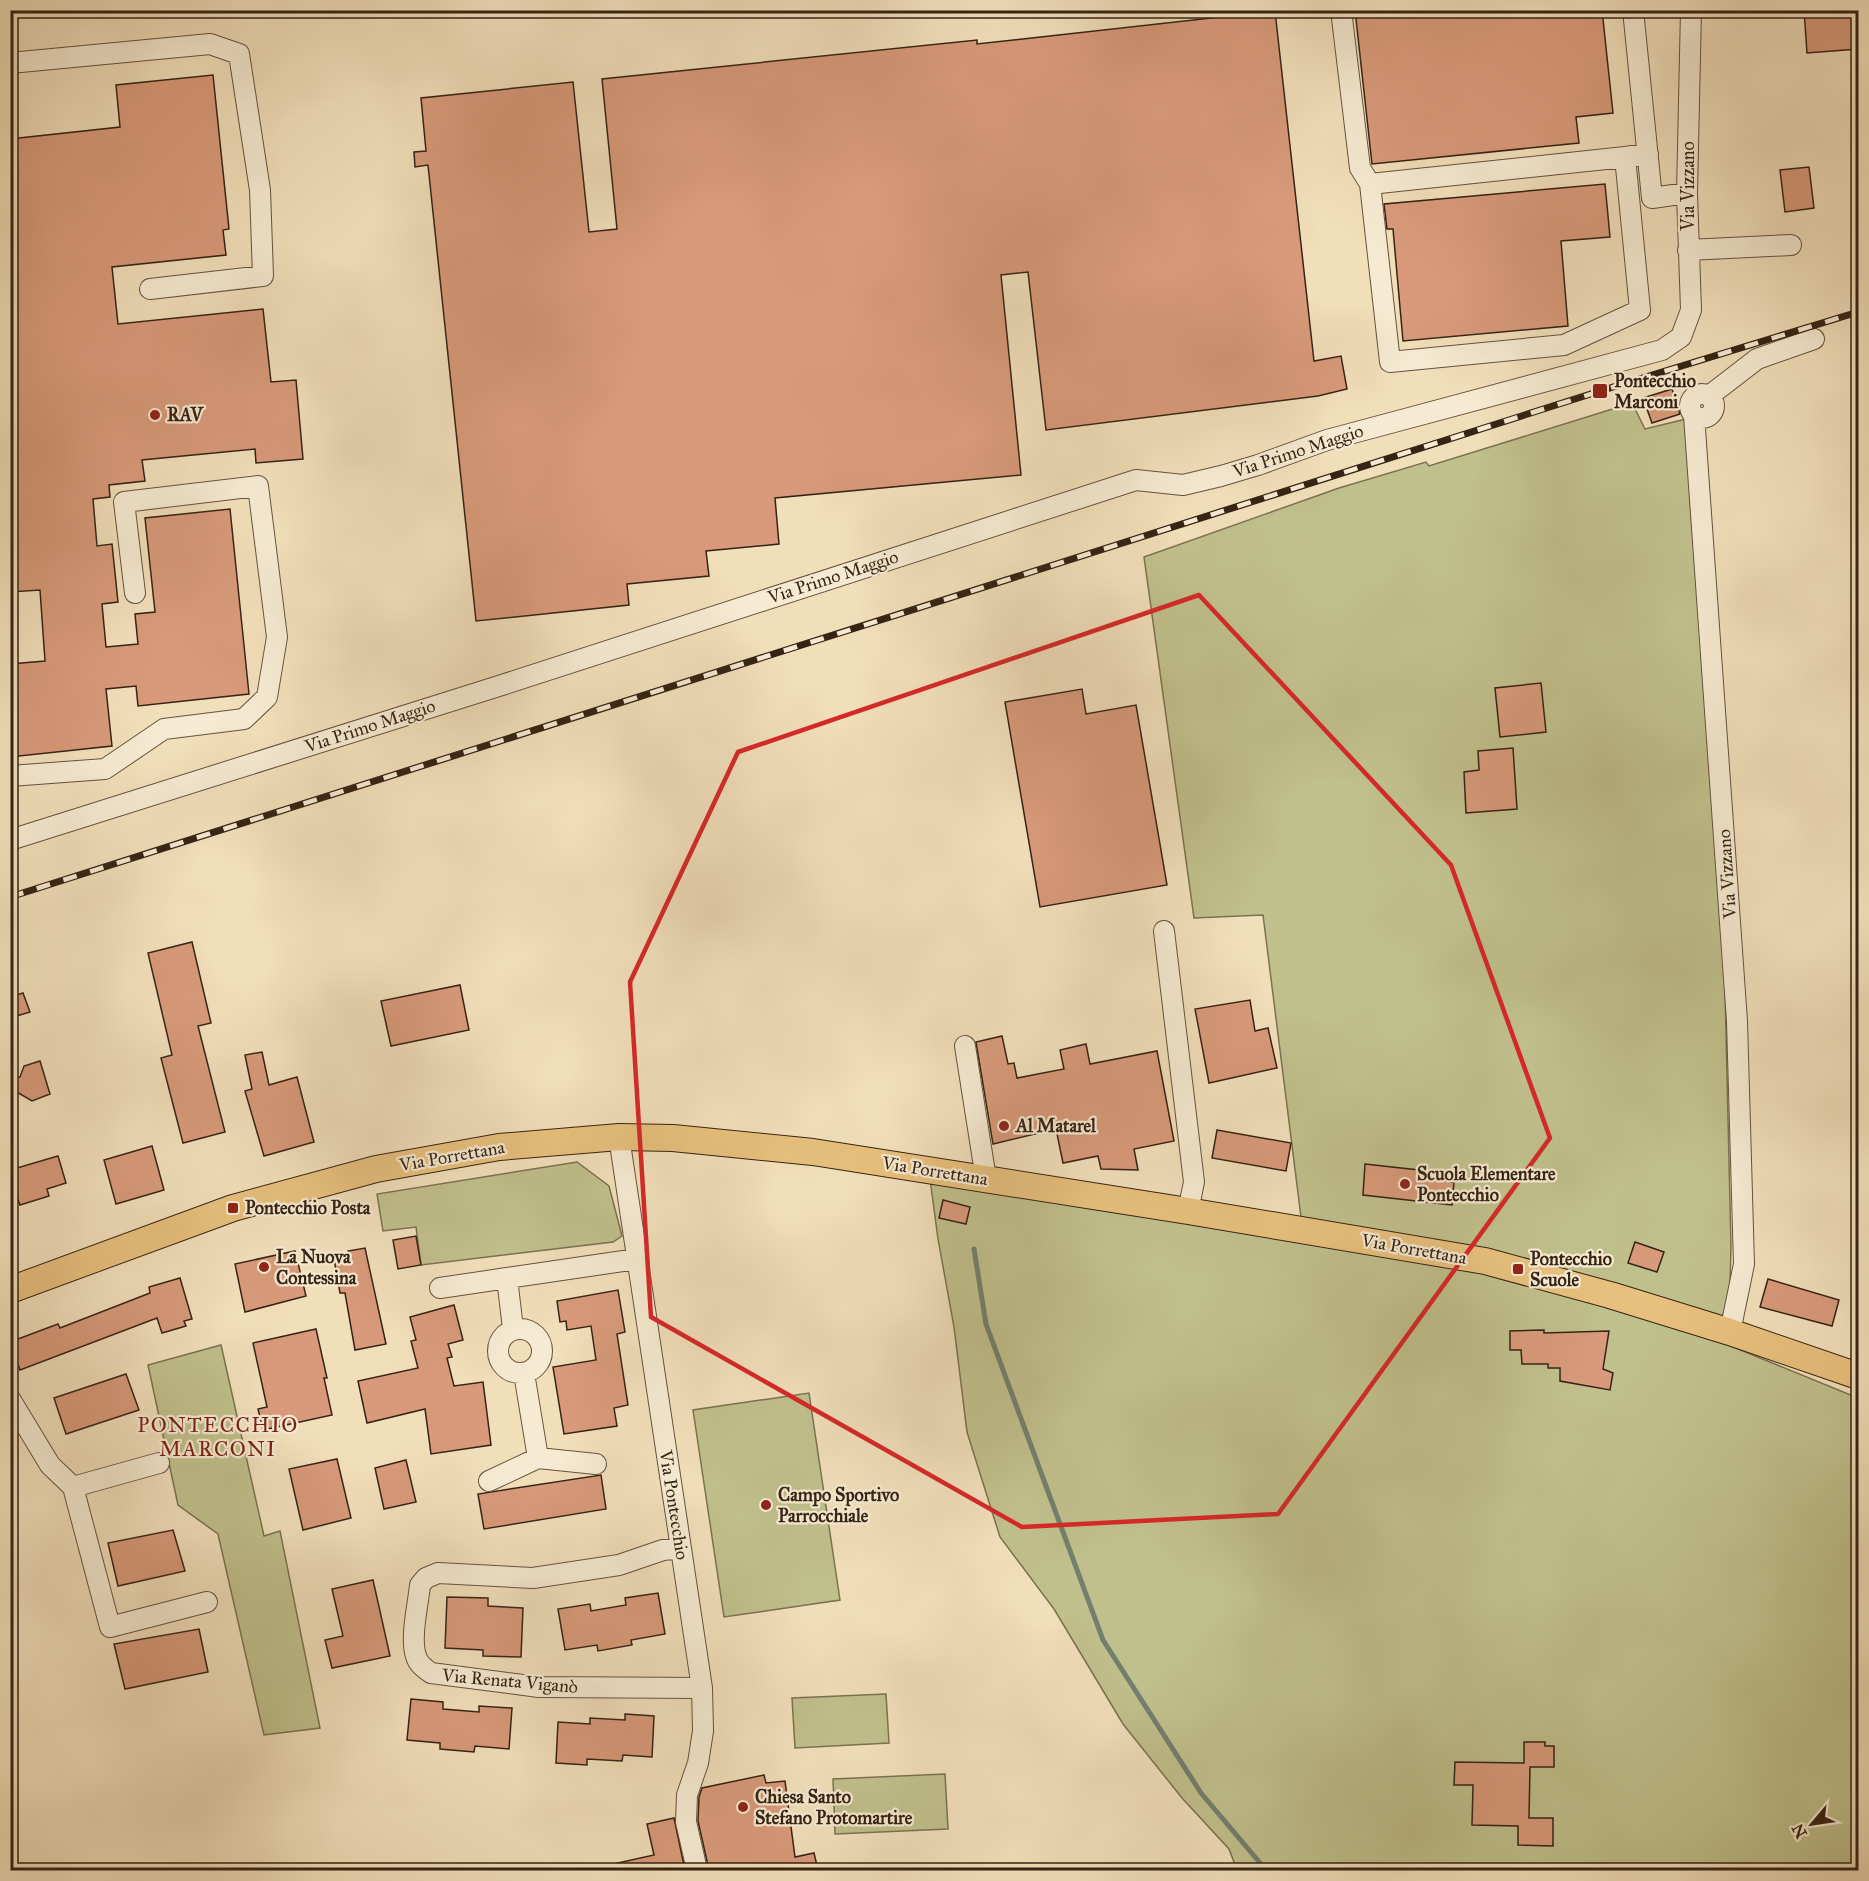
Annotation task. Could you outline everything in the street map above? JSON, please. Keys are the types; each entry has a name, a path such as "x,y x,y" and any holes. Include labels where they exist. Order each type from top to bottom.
{"main road":[{"name":"Via Porrettana","path":"10,1290 233,1208 376,1169 499,1147 619,1137 673,1138 813,1152 1188,1211 1485,1261 1610,1295 1730,1332 1858,1376"}],"street":[{"path":"1341,10 1359,168 1370,184 1390,362 1564,345 1641,310 1625,157"},
{"path":"1633,10 1652,198 1687,194"},
{"name":"Via Vizzano","path":"1662,350 1681,337 1691,310 1687,194 1691,10"},
{"path":"10,63 210,44 239,54 260,190 263,276 150,289"},
{"path":"1370,184 1648,154"},
{"path":"1688,250 1791,245"},
{"name":"Via Vizzano","path":"1730,1332 1744,1264 1737,1021 1696,438 1699,417 1689,404 1693,397 1701,394 1709,396 1725,381 1757,359 1814,339"},
{"name":"Via Primo Maggio","path":"10,840 1136,480 1183,485 1258,465 1327,440 1662,350"},
{"path":"10,776 105,769 164,729 244,719 267,697 276,637 258,486 124,502 135,593"},
{"path":"1164,931 1194,1182 1188,1211"},
{"path":"965,1046 986,1179"},
{"name":"Via Pontecchio","path":"619,1137 702,1688 703,1731 698,1763 687,1795 686,1822 697,1870"},
{"path":"440,1288 637,1259"},
{"path":"507,1278 513,1329"},
{"path":"524,1328 533,1332 540,1340 543,1350 534,1369 524,1373 514,1373 506,1368 500,1361 497,1351 499,1341 504,1334 513,1329 524,1328"},
{"path":"524,1373 538,1458"},
{"path":"10,1399 50,1466 73,1487 110,1627 207,1602"},
{"path":"489,1481 538,1458 596,1464"},
{"path":"73,1487 159,1463"},
{"name":"Via Renata Viganò","path":"681,1548 663,1550 619,1565 532,1578 438,1573 426,1578 420,1586 414,1646 416,1658 431,1674 539,1687 702,1688"}],"highlighted area":[{"path":"1199,595 1451,865 1550,1138 1278,1514 1022,1527 651,1317 630,982 738,752"}],"green space":[{"path":"1632,403 1645,429 1686,419 1724,948 1731,1246 1730,1284 1721,1342 1858,1398 1858,1870 1237,1870 1229,1849 1182,1798 1123,1724 1054,1609 1000,1537 967,1432 954,1327 938,1239 928,1164 970,1164 1302,1225 1263,915 1194,918 1144,557 1339,488 1426,462 1429,466"},
{"path":"577,1162 609,1186 622,1236 613,1242 421,1265 416,1227 383,1231 377,1194"},
{"path":"221,1345 264,1536 280,1531 320,1728 264,1735 218,1534 178,1505 148,1365"},
{"name":"Campo Sportivo Parrocchiale","path":"809,1393 840,1600 724,1617 693,1410"},
{"path":"886,1694 889,1743 795,1748 792,1698"},
{"path":"945,1774 948,1829 835,1834 833,1779"}],"building":[{"path":"1355,10 1602,10 1613,113 1576,117 1579,143 1372,164"},
{"path":"1804,10 1858,10 1858,49 1807,53"},
{"path":"1275,11 1314,361 1341,356 1347,389 1318,396 1046,430 1028,272 1001,275 1021,475 775,498 779,544 706,551 709,576 627,584 629,605 476,621 428,165 415,167 414,152 426,151 421,98 573,82 589,232 617,229 602,79 977,40 977,44"},
{"name":"RAV","path":"213,75 229,229 223,230 226,255 112,267 118,324 263,309 271,382 296,380 303,459 256,463 255,449 142,460 145,481 109,485 110,497 93,499 97,546 112,544 118,602 102,604 106,647 138,644 135,614 155,612 145,518 230,509 249,694 138,706 136,686 106,689 112,746 10,757 10,664 45,661 40,590 10,592 10,139 120,127 116,85"},
{"path":"1809,167 1814,208 1785,212 1780,170"},
{"path":"1605,184 1610,237 1561,241 1568,326 1403,341 1393,229 1387,229 1384,204"},
{"path":"1672,389 1680,414 1652,423 1643,398"},
{"path":"1541,683 1546,732 1500,737 1495,688"},
{"path":"1082,689 1086,714 1136,705 1167,885 1040,907 1005,702"},
{"path":"1513,748 1517,809 1466,813 1464,772 1479,770 1478,751"},
{"path":"192,942 211,1023 198,1026 225,1132 183,1143 161,1058 172,1055 148,953"},
{"path":"460,985 469,1030 391,1046 381,1001"},
{"path":"23,993 30,1012 10,1018 10,997"},
{"path":"1250,1000 1255,1031 1268,1028 1277,1068 1209,1083 1195,1009"},
{"path":"1002,1036 1008,1064 1014,1063 1017,1078 1064,1069 1060,1050 1086,1044 1090,1064 1157,1051 1174,1141 1134,1149 1138,1170 1101,1169 1098,1156 1063,1163 1056,1129 993,1144 976,1042"},
{"path":"262,1052 269,1085 297,1077 314,1142 264,1156 245,1091 252,1089 245,1055"},
{"path":"40,1061 50,1094 32,1101 10,1088 10,1080 20,1077 24,1066"},
{"path":"1217,1130 1291,1143 1286,1171 1212,1158"},
{"path":"152,1146 164,1190 116,1204 104,1160"},
{"path":"58,1156 66,1183 47,1189 49,1196 20,1205 17,1197 10,1199 10,1170"},
{"name":"Scuola Elementare Pontecchio","path":"1365,1164 1446,1173 1445,1181 1454,1182 1452,1205 1363,1195"},
{"path":"943,1200 970,1207 966,1224 939,1218"},
{"path":"416,1236 421,1265 398,1269 393,1240"},
{"path":"1635,1242 1664,1252 1657,1272 1628,1263"},
{"path":"365,1248 386,1344 355,1350 345,1293 340,1293 334,1259 350,1256 348,1251"},
{"path":"295,1251 306,1296 245,1312 235,1264"},
{"path":"180,1278 192,1319 184,1321 186,1326 162,1333 157,1318 20,1370 10,1342 58,1324 60,1328 150,1293 149,1287"},
{"path":"1768,1279 1839,1300 1832,1326 1760,1307"},
{"path":"618,1290 625,1332 617,1334 628,1405 614,1408 617,1426 564,1434 553,1367 596,1360 591,1326 567,1330 566,1321 560,1322 557,1301"},
{"path":"454,1305 463,1340 448,1344 452,1357 447,1358 454,1386 483,1382 491,1445 431,1454 425,1409 367,1423 358,1381 418,1368 411,1341 416,1340 410,1317"},
{"path":"316,1329 327,1378 324,1378 332,1415 263,1430 258,1409 267,1407 253,1343"},
{"path":"1544,1330 1544,1333 1609,1331 1603,1369 1613,1373 1610,1390 1560,1381 1560,1368 1548,1368 1548,1364 1522,1364 1521,1350 1510,1350 1510,1331"},
{"path":"126,1374 139,1410 66,1434 54,1398"},
{"path":"337,1459 351,1518 303,1530 289,1469"},
{"path":"406,1460 416,1502 384,1509 375,1468"},
{"path":"601,1475 606,1509 484,1529 478,1494"},
{"path":"173,1530 185,1571 118,1586 108,1543"},
{"path":"373,1580 390,1656 332,1668 325,1640 343,1636 332,1589"},
{"path":"658,1593 665,1634 631,1640 632,1645 598,1651 597,1645 565,1650 558,1609 590,1604 591,1611 626,1605 625,1598"},
{"path":"447,1597 488,1598 488,1606 523,1608 521,1657 483,1656 483,1650 445,1648"},
{"path":"199,1629 208,1672 125,1689 114,1644"},
{"path":"411,1699 443,1702 443,1709 479,1712 479,1706 512,1708 509,1749 475,1746 474,1752 440,1749 440,1743 407,1740"},
{"path":"625,1714 654,1716 652,1757 623,1755 622,1761 587,1759 587,1765 556,1763 558,1722 590,1724 590,1718 625,1720"},
{"path":"1524,1742 1545,1742 1545,1746 1554,1746 1554,1767 1530,1767 1529,1818 1553,1818 1553,1846 1518,1845 1518,1826 1472,1825 1473,1785 1454,1785 1455,1762 1524,1763"},
{"name":"Chiesa Santo Stefano Protomartire","path":"764,1775 766,1783 785,1781 795,1857 814,1853 818,1870 709,1870 698,1821 699,1797 702,1788"},
{"path":"674,1818 685,1870 614,1870 613,1864 654,1855 647,1824"}],"waterway":[{"path":"974,1249 986,1324 1103,1640 1201,1793 1266,1870"}],"railway":[{"path":"10,897 1600,391 1858,312"}],"place":[{"name":"Pontecchio Marconi","path":"1600,391"},
{"name":"RAV","path":"155,415"},
{"name":"Al Matarel","path":"1004,1126"},
{"name":"Scuola Elementare Pontecchio","path":"1405,1184"},
{"name":"Pontecchio Posta","path":"233,1208"},
{"name":"La Nuova Contessina","path":"264,1267"},
{"name":"Pontecchio Scuole","path":"1518,1269"},
{"name":"Campo Sportivo Parrocchiale","path":"766,1505"},
{"name":"Chiesa Santo Stefano Protomartire","path":"743,1807"}],"district":[{"name":"PONTECCHIO MARCONI","path":"218,1437"}]}
